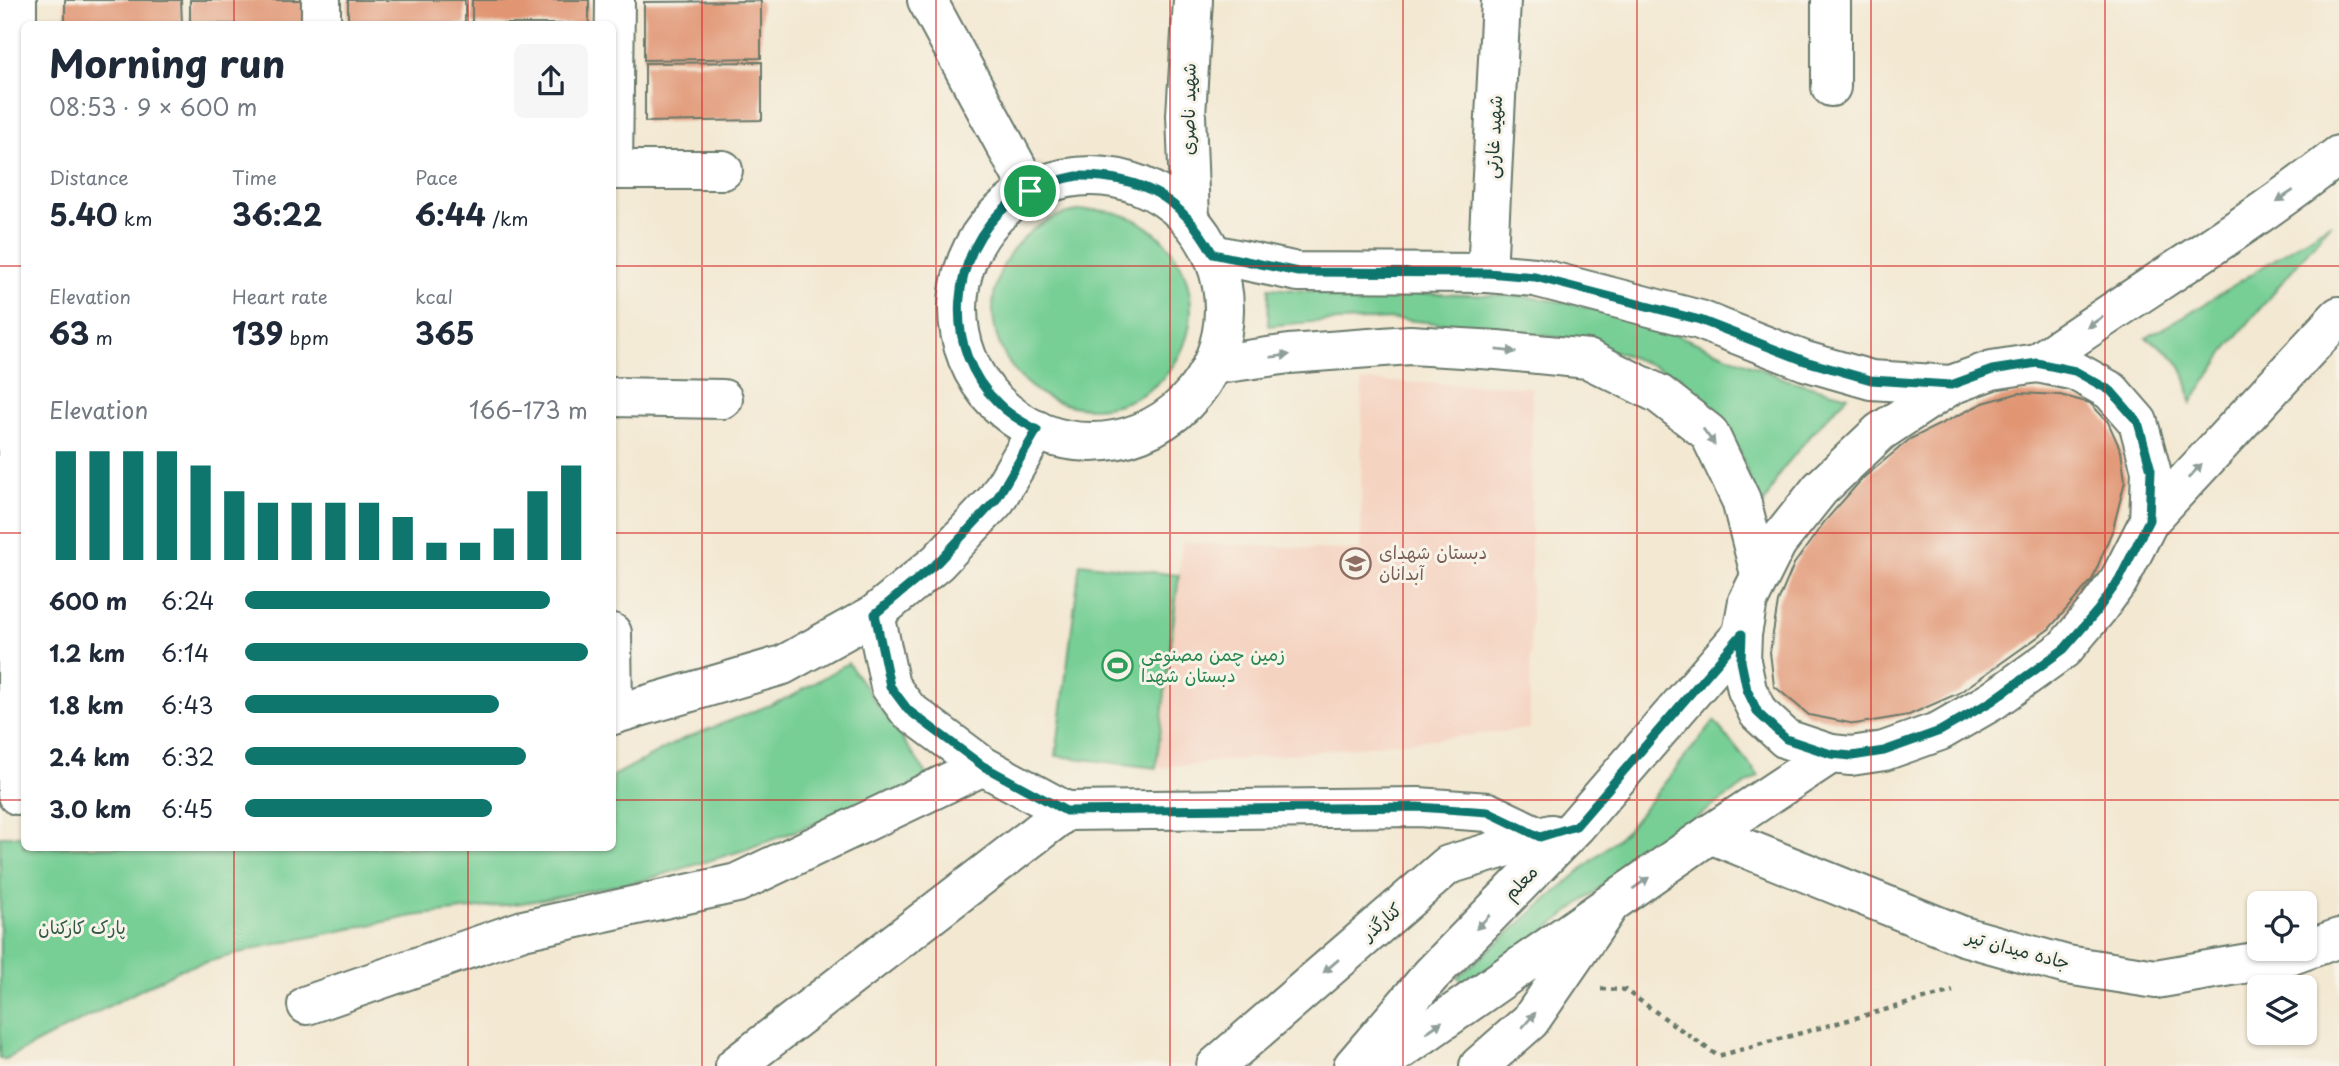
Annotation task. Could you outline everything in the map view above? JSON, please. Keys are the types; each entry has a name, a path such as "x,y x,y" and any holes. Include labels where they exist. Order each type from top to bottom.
{"street":[{"path":"14,796 17,0"},
{"path":"321,0 321,21"},
{"path":"615,0 615,21"},
{"path":"927,0 1030,191"},
{"name":"شهید ناصری","path":"1190,218 1186,115 1193,0"},
{"name":"شهید غارتی","path":"1488,273 1501,0"},
{"path":"1831,0 1831,87"},
{"path":"2037,363 2298,187 2339,155"},
{"path":"616,170 723,170"},
{"path":"1077,176 1127,180 1150,189 1190,218 1213,254 1220,276 1224,310 1220,344 1212,365 1199,387 1181,407 1161,422 1138,433 1113,440 1087,442 1062,439 1037,430 996,402 969,361 961,338 959,313 960,288 967,264 977,241 991,221 1009,204 1030,191 1053,181 1077,176"},
{"path":"1213,254 1298,272 1488,273 1535,277 1700,320 1805,361 1871,380 1951,385"},
{"path":"2149,520 2151,470 2138,422 2111,391 2075,371 2037,363 1992,370 1951,385 1880,432 1850,459 1820,489 1777,543 1748,601 1742,634 1741,661 1747,690 1758,713 1786,739 1831,754 1852,756 1884,751 1940,731 1992,701 2064,649 2097,611 2119,580 2149,520 2339,316"},
{"path":"1212,365 1289,354 1410,345 1588,359 1659,394 1709,433 1741,500 1760,574"},
{"path":"616,397 723,399"},
{"path":"616,714 783,665 875,614 938,562 996,500 1037,430"},
{"path":"875,614 890,686 908,710 983,766 1066,811 1418,807 1488,812 1540,837"},
{"name":"معلم","path":"1353,1066 1431,975 1576,826 1742,634"},
{"path":"1378,1066 1710,834 1831,754"},
{"path":"307,1005 523,930 737,883 983,766"},
{"path":"735,1066 1066,811"},
{"name":"کنارگذر","path":"1216,1066 1448,865 1576,826"},
{"name":"جاده میدان تیر","path":"1710,834 1963,936 2067,965 2156,979 2289,956 2339,938"},
{"path":"1479,1066 1530,1021 1609,906"}],"path":[{"path":"1555,985 1625,990 1718,1056 1953,992"}],"shaded area":[{"name":"دبستان شهدای آبدانان","path":"1362,381 1532,387 1530,729 1156,768 1182,542 1361,551"}],"green space":[{"path":"1092,210 1130,217 1147,226 1162,239 1175,254 1184,271 1191,309 1184,347 1175,364 1162,379 1147,392 1130,401 1092,408 1054,401 1037,392 1022,379 1009,364 1000,347 993,309 1000,271 1009,254 1022,239 1037,226 1054,217"},
{"path":"2331,223 2229,346 2191,403 2187,380 2179,363 2166,350 2146,338"},
{"path":"1269,288 1520,296 1564,302 1645,322 1785,379 1848,396 1812,433 1781,471 1761,510 1739,450 1717,417 1679,376 1620,353 1561,338 1514,331 1396,319 1268,326"},
{"name":"زمین چمن مصنوعی دبستان شهدا","path":"1080,563 1179,575 1156,768 1056,756"},
{"name":"پارک کارکنان","path":"848,663 932,781 744,850 645,880 522,903 413,916 262,947 181,969 6,1059 0,1059 0,836 21,836 21,851 616,851 616,774 681,740 790,697"},
{"path":"1714,721 1759,776 1647,852 1469,991 1458,977 1627,830"}],"building":[{"path":"65,0 181,0 182,21 65,21"},
{"path":"190,0 307,0 307,21 190,21"},
{"path":"348,0 465,0 465,21 348,21"},
{"path":"472,0 589,0 589,21 472,21"},
{"path":"761,1 761,58 644,60 644,2"},
{"path":"762,62 762,120 645,122 645,63"},
{"path":"2019,393 2060,395 2090,403 2108,422 2121,451 2125,481 2113,529 2092,580 2049,629 1959,693 1909,715 1855,724 1809,715 1774,686 1770,652 1778,602 1794,564 1825,521 1862,479 1910,439 1983,403"}],"place":[{"name":"دبستان شهدای آبدانان","path":"1356,563"},
{"name":"زمین چمن مصنوعی دبستان شهدا","path":"1118,665"}],"route":[{"path":"1077,176 1127,180 1150,189 1190,218 1213,254 1298,272 1488,273 1535,277 1700,320 1805,361 1871,380 1951,385 1992,370 2037,363 2075,371 2111,391 2138,422 2151,470 2149,520 2119,580 2097,611 2064,649 1992,701 1940,731 1884,751 1852,756 1831,754 1786,739 1758,713 1747,690 1741,661 1742,634 1576,826 1540,837 1488,812 1418,807 1066,811 983,766 908,710 890,686 875,614 938,562 996,500 1037,430 996,402 981,383 961,338 959,313 960,288 977,241 991,221 1009,204 1030,191 1053,181 1077,176"}]}
